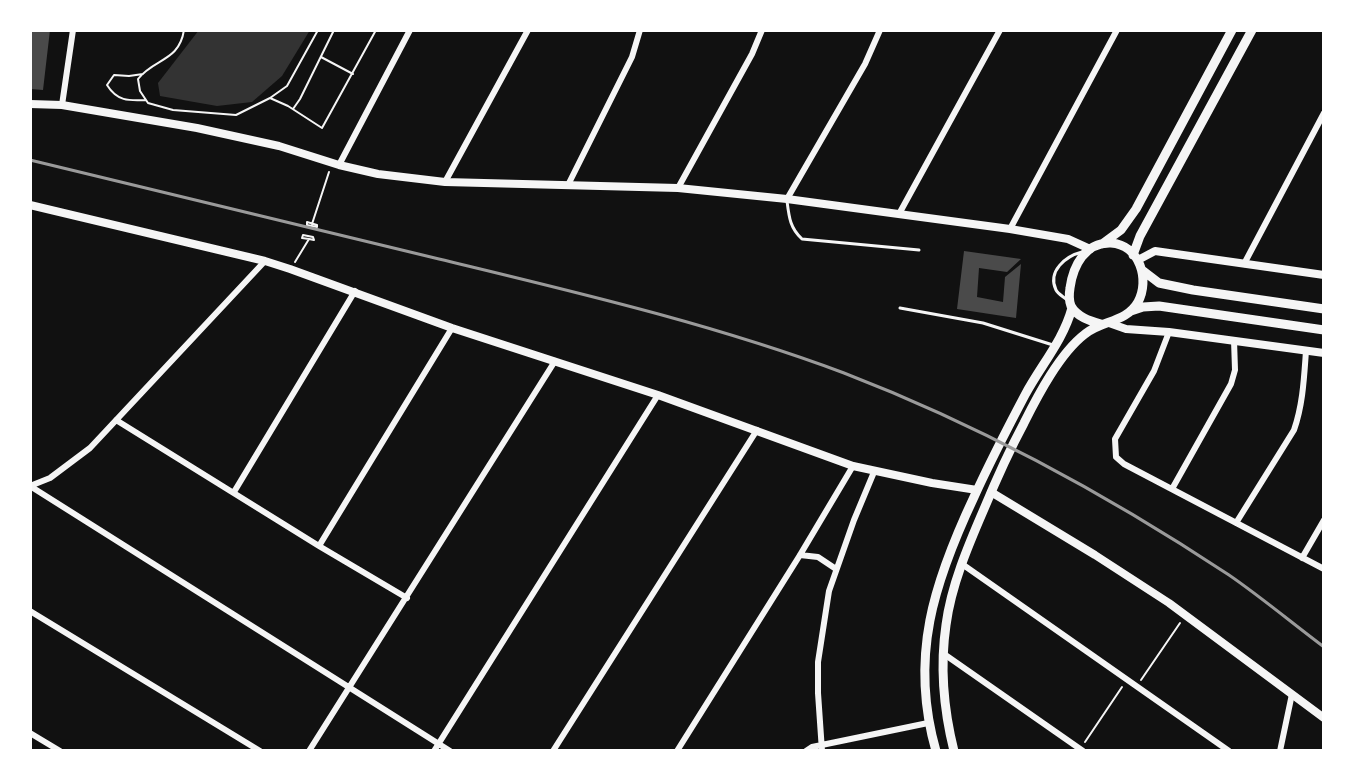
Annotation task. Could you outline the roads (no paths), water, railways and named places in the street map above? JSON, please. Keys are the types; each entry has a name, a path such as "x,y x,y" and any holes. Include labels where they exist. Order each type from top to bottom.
{"main road":[{"path":"936,751 928,723 925,676 927,632 937,586 956,534 1009,425 1031,384 1057,346 1067,325 1071,305 1071,279 1077,263 1088,250 1102,244 1121,230 1136,209 1232,30"},
{"path":"1136,257 1140,236 1252,30"},
{"path":"1102,244 1112,243 1122,246 1136,257 1142,270 1143,289 1138,303 1128,314"},
{"path":"1142,270 1159,283 1324,309"},
{"path":"1071,305 1090,321 1105,323"},
{"path":"954,751 945,695 944,654 946,625 955,586 991,492 1020,430 1042,388 1067,352 1084,334 1143,307 1159,306 1324,330"}],"street":[{"path":"62,105 73,30"},
{"path":"336,164 410,30"},
{"path":"445,182 528,30"},
{"path":"568,185 632,57 640,30"},
{"path":"678,188 752,54 762,30"},
{"path":"787,199 865,64 880,30"},
{"path":"899,214 1000,30"},
{"path":"1010,229 1117,30"},
{"path":"30,104 62,105 196,128 279,146 336,164 378,174 445,182 678,188 787,199 1010,229 1068,239 1088,250"},
{"path":"1244,264 1324,113"},
{"path":"30,205 265,261 355,291 452,328 658,395 853,466 874,472 977,490"},
{"path":"1136,257 1155,252 1324,275"},
{"path":"30,486 50,478 90,448 265,261"},
{"path":"234,492 355,291"},
{"path":"1128,314 1141,330"},
{"path":"1105,323 1126,329 1169,332 1324,353"},
{"path":"319,546 452,328"},
{"path":"1169,332 1154,371 1115,439 1116,457 1124,464 1324,569"},
{"path":"1172,489 1231,384 1235,370 1234,340"},
{"path":"1236,523 1294,430 1304,386 1306,351"},
{"path":"309,751 555,362"},
{"path":"434,751 658,395"},
{"path":"116,420 407,598"},
{"path":"553,751 757,430"},
{"path":"677,751 853,466"},
{"path":"821,748 818,662 829,591 874,472"},
{"path":"30,486 450,751"},
{"path":"991,492 1095,555 1185,616 1324,718"},
{"path":"1302,558 1324,520"},
{"path":"800,555 818,557 836,568"},
{"path":"962,564 1229,751"},
{"path":"30,611 260,751"},
{"path":"944,654 1082,750"},
{"path":"1280,751 1292,694"},
{"path":"806,751 928,723"},
{"path":"30,733 55,750"}],"lane":[{"path":"787,199 790,222 795,233 802,239 919,250"},
{"path":"1071,305 1057,291 1054,277 1059,265 1070,255 1088,250"},
{"path":"900,308 983,323 1057,346"}],"railway":[{"path":"30,160 592,297 745,339 844,373 944,415 1090,490 1229,575 1324,647"}]}
